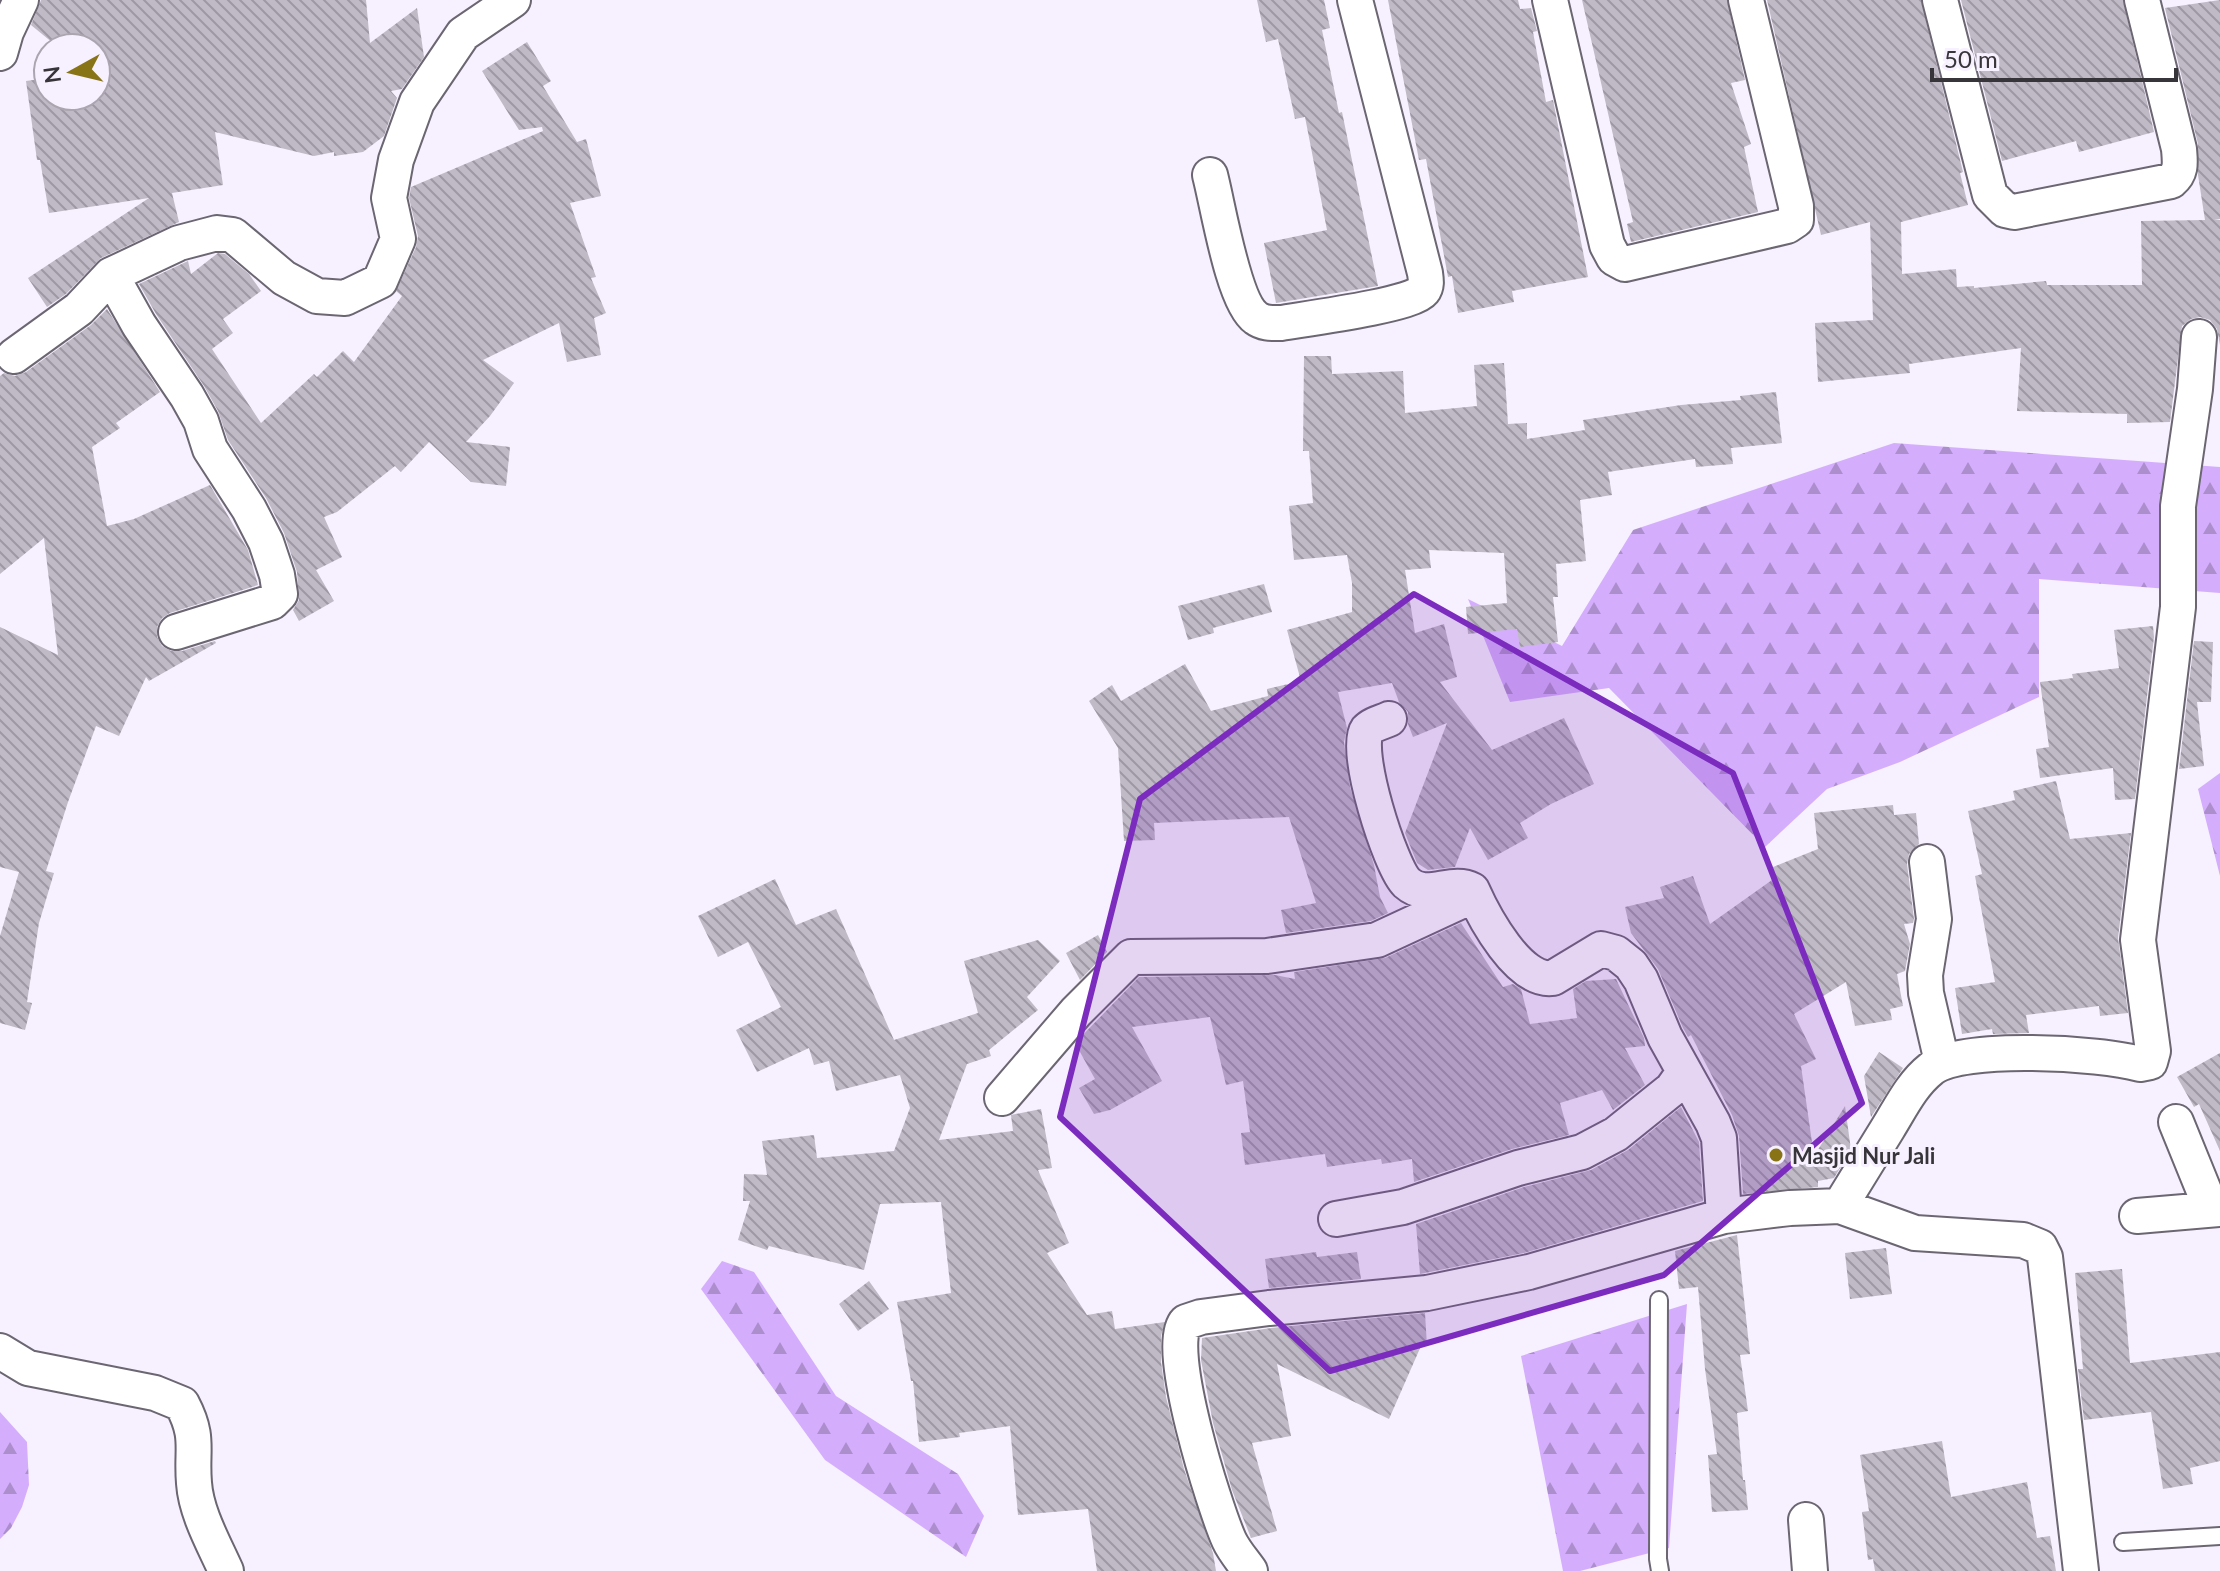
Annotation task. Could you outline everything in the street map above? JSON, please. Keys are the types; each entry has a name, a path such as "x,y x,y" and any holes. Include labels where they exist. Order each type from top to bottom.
{"street":[{"path":"0,53 21,0"},
{"path":"14,356 79,309 111,275 179,243 226,233 233,235 284,278 317,296 345,298 380,281 398,239 389,198 396,160 417,102 463,34 513,0"},
{"path":"1210,175 1237,285 1249,312 1261,321 1281,323 1388,304 1414,298 1422,292 1426,284 1425,273 1355,0"},
{"path":"1550,0 1607,245 1614,258 1625,264 1787,226 1796,220 1796,206 1746,0"},
{"path":"1940,0 1990,195 2005,210 2014,212 2171,181 2177,176 2179,149 2142,0"},
{"path":"111,275 139,325 201,421 210,449 249,509 266,542 277,575 280,594 272,602 176,632"},
{"path":"1840,1206 1913,1088 1931,1068 1942,1062 1963,1056 2075,1053 2140,1064 2150,1062 2153,1051 2138,940 2178,607 2178,506 2195,389 2199,337"},
{"path":"1389,719 1369,727 1366,732 1365,764 1380,820 1401,875 1408,884 1419,890 1463,886 1472,890 1505,948 1525,970 1545,979 1553,978 1601,949 1609,949 1623,959 1648,991 1665,1037 1719,1138 1724,1216"},
{"path":"1927,862 1934,919 1925,975 1926,993 1942,1062"},
{"path":"1002,1098 1076,1012 1131,957 1267,956 1377,940 1474,894"},
{"path":"1336,1219 1403,1207 1518,1168 1582,1152 1616,1134 1672,1089 1684,1072"},
{"path":"2137,1216 2215,1209 2176,1122"},
{"path":"1250,1571 1230,1542 1193,1428 1181,1362 1180,1333 1186,1322 1201,1317 1269,1308 1427,1293 1529,1272 1724,1216 1840,1206 1915,1233 2023,1240 2040,1247 2045,1257 2081,1571"},
{"path":"0,1351 28,1368 155,1393 182,1404 193,1425 194,1485 205,1524 226,1571"},
{"path":"1806,1520 1807,1570"}],"lane":[{"path":"1659,1300 1660,1571"},
{"path":"2123,1542 2220,1536"}],"highlighted area":[{"path":"1414,594 1733,773 1862,1103 1664,1275 1330,1371 1060,1117 1140,799"}],"green space":[{"path":"1894,443 2220,467 2220,593 2039,579 2039,697 1900,762 1827,789 1765,847 1609,688 1510,702 1468,599 1562,646 1633,530"},
{"path":"2220,773 2220,876 2198,789"},
{"path":"722,1261 754,1272 836,1396 958,1474 984,1516 966,1557 825,1460 701,1289"},
{"path":"1687,1304 1669,1548 1580,1571 1563,1571 1521,1356"},
{"path":"0,1412 27,1442 29,1485 11,1528 0,1539"}],"building":[{"path":"41,0 366,0 370,43 417,8 424,57 402,89 391,91 397,98 384,136 363,152 314,156 215,132 223,185 172,193 179,222 101,258 66,294 47,307 28,278 149,198 49,213 40,160 37,160 26,81 32,80 32,112 112,112 112,32 40,32 31,25"},
{"path":"1257,0 1324,0 1330,28 1322,30 1378,286 1276,303 1264,243 1327,230 1305,117 1295,119 1278,39 1266,42"},
{"path":"1388,0 1518,0 1520,9 1531,8 1546,102 1553,100 1588,277 1512,291 1514,302 1458,313 1452,276 1448,277 1426,159 1419,160"},
{"path":"1582,0 1727,0 1745,80 1731,83 1751,144 1744,147 1758,212 1631,242 1627,224 1633,222"},
{"path":"1767,0 1921,0 1963,172 1960,173 1968,205 1901,222 1902,274 1956,269 1957,287 1974,288 2046,281 2047,285 2142,285 2141,221 2205,220 2198,175 2198,144 2165,8 2220,0 2220,219 2214,220 2220,220 2220,345 2217,329 2210,320 2200,317 2182,326 2170,422 2127,423 2127,414 2017,411 2021,348 1909,364 1910,373 1818,382 1815,323 1873,320 1870,222 1821,235"},
{"path":"1961,0 2123,0 2154,132 2079,152 2076,141 2002,161"},
{"path":"527,42 551,81 543,86 577,142 586,139 601,196 570,203 596,277 591,278 606,313 594,318 601,355 567,362 559,323 483,360 514,383 466,442 510,447 506,486 471,482 429,442 401,472 395,466 337,512 324,517 342,557 316,570 334,601 299,621 293,610 299,600 297,572 284,533 266,498 228,440 218,411 204,386 139,284 188,261 191,274 218,253 225,254 249,274 261,291 223,319 233,333 212,349 261,423 343,351 354,362 402,296 396,291 418,236 409,198 411,187 543,131 542,127 519,130 482,71"},
{"path":"107,309 160,392 116,423 120,428 92,447 107,526 134,519 210,485 248,550 258,585 162,618 157,627 157,637 162,646 171,651 216,643 149,681 146,677 119,736 96,726 46,871 54,873 39,923 27,1002 32,1003 25,1030 0,1023 0,936 19,872 0,867 0,627 58,655 44,538 0,574 0,376 26,372 91,325"},
{"path":"1304,356 1331,356 1332,374 1403,371 1405,413 1477,406 1474,365 1504,363 1508,424 1527,423 1527,439 1585,430 1583,420 1681,405 1741,400 1740,396 1776,392 1782,443 1731,448 1733,464 1696,467 1695,459 1608,472 1612,495 1580,500 1586,561 1556,564 1558,597 1553,597 1558,642 1520,647 1517,629 1468,634 1466,607 1507,603 1504,553 1429,550 1431,568 1405,570 1415,633 1444,624 1457,677 1440,682 1492,750 1564,718 1594,784 1520,823 1528,838 1488,860 1470,828 1455,867 1428,870 1417,863 1405,833 1447,723 1413,737 1408,712 1399,702 1392,683 1338,692 1347,728 1344,742 1350,787 1374,865 1380,897 1388,913 1371,921 1286,933 1281,910 1316,903 1289,817 1154,823 1155,840 1124,841 1118,748 1089,701 1112,685 1121,701 1185,664 1211,711 1268,696 1267,689 1301,681 1287,630 1352,612 1352,583 1347,555 1294,560 1289,506 1313,503 1309,451 1303,451"},
{"path":"1264,584 1272,612 1213,628 1214,633 1188,640 1178,606"},
{"path":"2153,626 2135,799 2115,800 2113,768 2040,778 2036,749 2049,747 2040,682 2119,668 2114,630"},
{"path":"2194,641 2213,642 2211,702 2197,702 2204,766 2179,769"},
{"path":"2056,781 2070,839 2131,833 2118,938 2128,1013 2100,1016 2099,1006 2026,1015 2029,1033 1993,1034 1992,1029 1962,1034 1955,988 1995,982 1975,876 1982,874 1968,811 2015,800 2013,791"},
{"path":"1893,805 1894,815 1916,813 1919,844 1909,854 1907,864 1914,919 1913,923 1904,924 1910,944 1905,971 1897,974 1903,1006 1890,1009 1892,1020 1855,1026 1846,982 1794,1014 1816,1059 1801,1066 1814,1156 1845,1106 1851,1150 1834,1178 1818,1181 1818,1187 1743,1194 1739,1136 1732,1115 1691,1035 1688,1037 1683,1028 1658,969 1631,933 1625,907 1664,898 1660,887 1693,876 1710,924 1772,880 1768,869 1818,849 1814,813"},
{"path":"775,879 796,925 836,909 894,1040 978,1013 964,961 1038,940 1060,961 1027,997 1038,1010 989,1050 991,1056 967,1064 939,1140 1013,1131 1011,1115 1041,1109 1052,1168 1038,1170 1069,1243 1047,1253 1087,1315 1112,1311 1115,1329 1165,1322 1161,1336 1161,1362 1166,1397 1184,1469 1213,1553 1216,1571 1097,1571 1088,1509 1018,1515 1010,1426 919,1442 913,1381 897,1302 951,1293 941,1202 880,1204 864,1270 769,1246 767,1250 738,1240 750,1201 743,1201 744,1174 767,1175 762,1141 814,1135 817,1158 894,1151 910,1108 900,1075 836,1091 829,1061 814,1065 809,1048 757,1072 736,1030 781,1007 748,942 718,957 698,916"},
{"path":"1461,923 1503,987 1513,984 1521,989 1530,1024 1577,1018 1573,989 1586,981 1616,979 1644,1038 1645,1046 1625,1048 1645,1085 1613,1110 1602,1090 1560,1103 1569,1135 1512,1149 1414,1182 1412,1159 1382,1164 1381,1159 1327,1167 1325,1154 1245,1165 1241,1133 1250,1132 1243,1081 1226,1085 1210,1017 1132,1027 1162,1081 1110,1110 1094,1114 1079,1088 1095,1079 1075,1043 1139,977 1275,975 1295,979 1294,972 1385,958"},
{"path":"1098,935 1107,952 1080,980 1066,953"},
{"path":"1879,1052 1903,1068 1871,1117 1864,1076"},
{"path":"2220,1053 2220,1151 2199,1104 2194,1107 2177,1077"},
{"path":"1681,1107 1699,1142 1703,1201 1524,1253 1420,1274 1416,1224 1524,1187 1591,1170 1628,1150"},
{"path":"1737,1235 1750,1354 1740,1355 1748,1411 1737,1413 1748,1510 1712,1512 1708,1455 1717,1454 1698,1287 1679,1289 1675,1251"},
{"path":"1886,1248 1892,1294 1850,1299 1845,1253"},
{"path":"1316,1252 1317,1257 1357,1252 1361,1279 1269,1288 1265,1259"},
{"path":"2122,1269 2130,1363 2220,1352 2220,1461 2190,1468 2193,1484 2163,1489 2151,1412 2084,1420 2078,1369 2083,1369 2075,1273"},
{"path":"869,1281 889,1309 858,1331 839,1304"},
{"path":"1425,1313 1427,1346 1421,1346 1389,1419 1277,1364 1291,1436 1252,1443 1277,1531 1251,1538 1232,1490 1213,1423 1201,1360 1202,1338"},
{"path":"1942,1441 1951,1497 2027,1482 2037,1538 2050,1536 2056,1571 1875,1571 1873,1559 1868,1560 1862,1512 1869,1511 1860,1455"}],"place":[{"name":"Masjid Nur Jali","path":"1776,1155"}]}
